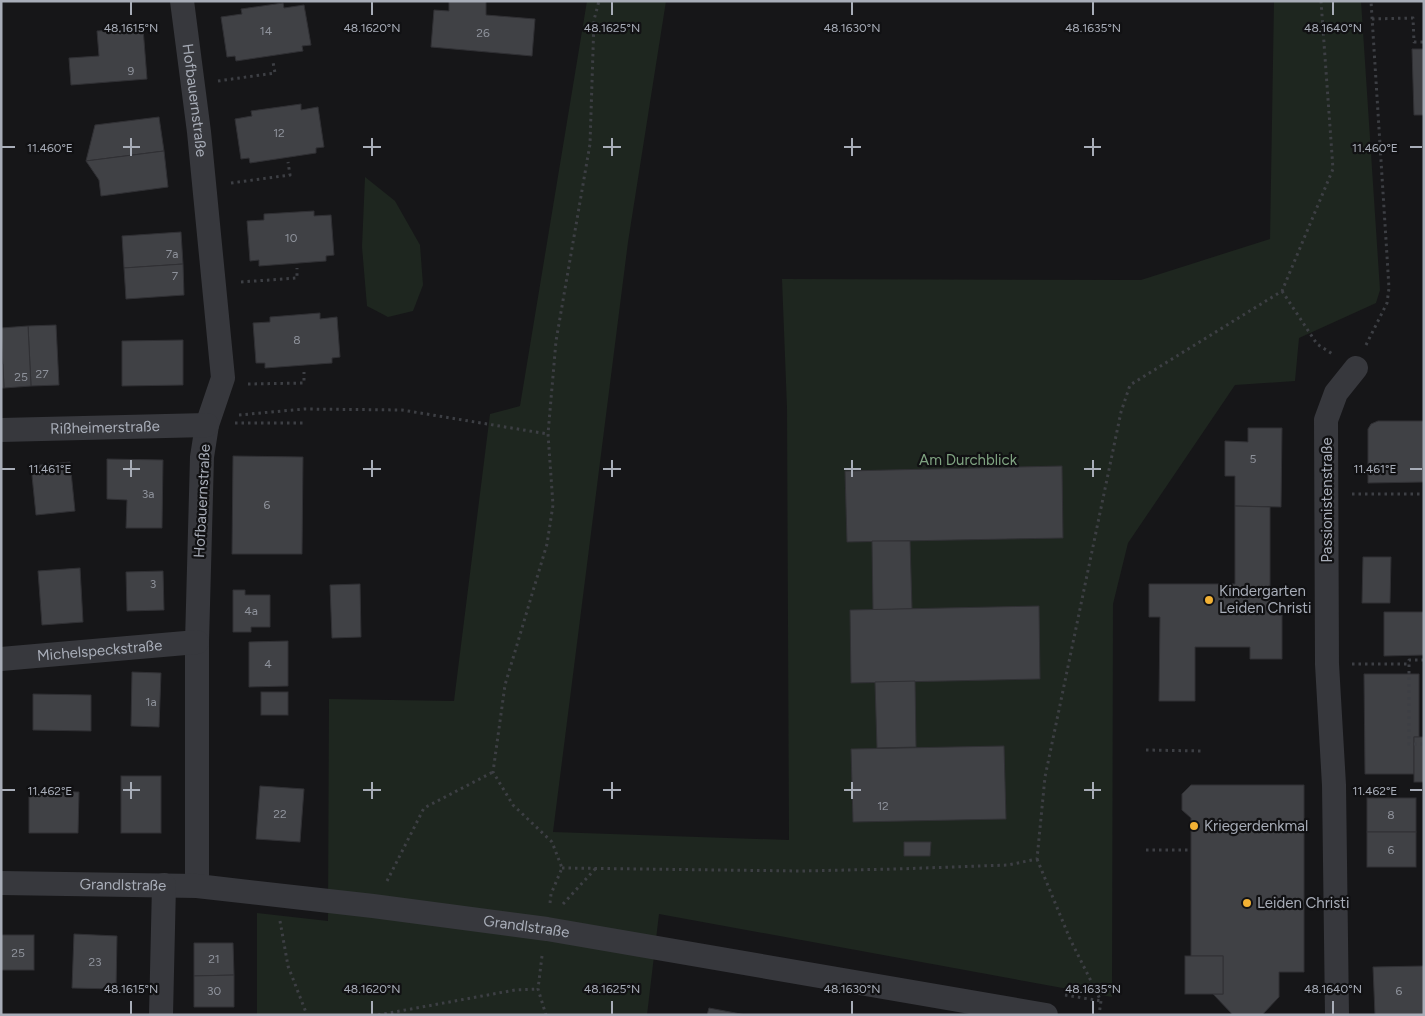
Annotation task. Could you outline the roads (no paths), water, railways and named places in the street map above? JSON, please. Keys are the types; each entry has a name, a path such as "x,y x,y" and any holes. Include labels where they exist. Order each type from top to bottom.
{"street":[{"name":"Hofbauernstraße","path":"182,1 199,132 223,378 215,423 202,456 197,642 197,886"},
{"name":"Passionistenstraße","path":"1337,1015 1334,785 1327,664 1326,420 1336,392 1356,368"},
{"name":"Rißheimerstraße","path":"1,430 215,423"},
{"name":"Michelspeckstraße","path":"1,659 197,642"},
{"name":"Grandlstraße","path":"1,883 197,886 373,906 547,928 1046,1015"},
{"path":"161,1015 164,885"}],"place":[{"name":"Kindergarten Leiden Christi","path":"1209,600"},
{"name":"Kriegerdenkmal","path":"1194,826"},
{"name":"Leiden Christi","path":"1247,903"}],"park label":[{"name":"Am Durchblick","path":"968,460"}]}
